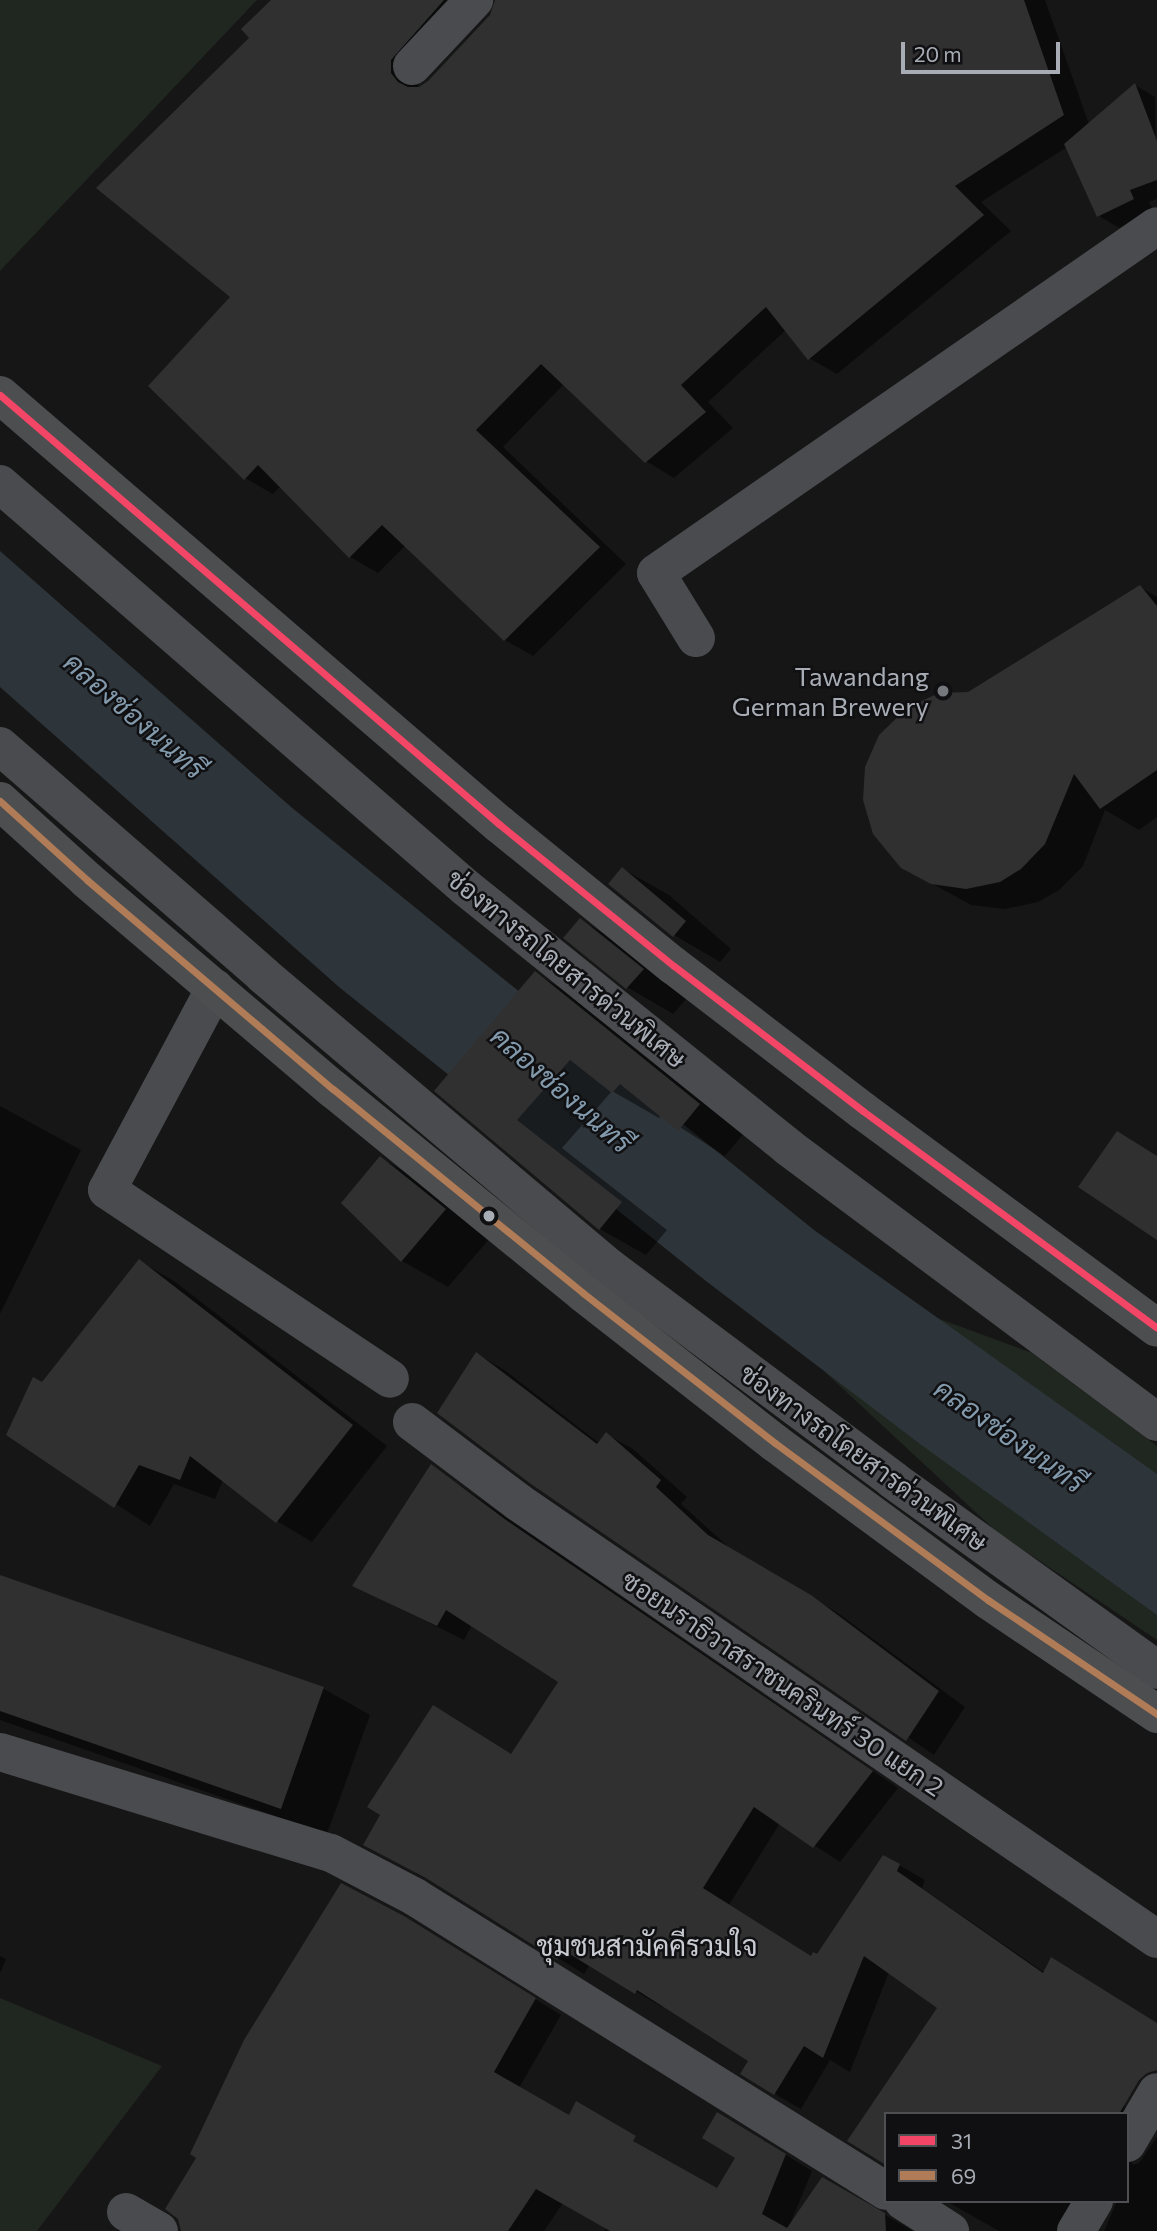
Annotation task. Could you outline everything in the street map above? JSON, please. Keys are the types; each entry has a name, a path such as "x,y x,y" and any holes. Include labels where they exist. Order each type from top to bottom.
{"main road":[{"path":"0,395 499,824 653,950 874,1119 1157,1328"},
{"path":"0,801 215,988 562,1276 775,1443 988,1600 1157,1714"}],"street":[{"path":"412,66 474,0"},
{"path":"696,638 656,573 1157,226"},
{"name":"ช่องทางรถโดยสารด่วนพิเศษ","path":"0,484 465,887 788,1147 1157,1422"},
{"name":"ช่องทางรถโดยสารด่วนพิเศษ","path":"0,746 263,975 610,1268 892,1480 1157,1670"},
{"path":"215,988 107,1190 390,1379"},
{"name":"ซอยนราธิวาสราชนครินทร์ 30 แยก 2","path":"412,1422 518,1502 1157,1938"},
{"path":"0,1752 331,1853 415,1897 884,2190"},
{"path":"1129,2140 1157,2092"},
{"path":"905,2203 950,2231"},
{"path":"1076,2231 1093,2203"},
{"path":"126,2212 159,2231"}],"shaded area":[{"path":"0,0 257,0 0,271"},
{"path":"937,1318 1032,1353 1157,1446 1157,1640 998,1533 826,1373"},
{"path":"0,1998 162,2066 37,2231 0,2231"}],"water":[{"name":"คลองช่องนนทรี","path":"0,551 291,807 814,1230 1157,1474 1157,1615 920,1444 706,1281 339,987 0,687"}],"building":[{"path":"271,0 444,0 391,60 391,73 398,82 408,87 419,87 428,81 490,15 495,0 1024,0 1064,115 955,186 984,215 808,360 766,307 681,385 706,412 645,463 541,364 476,430 600,547 504,641 382,525 349,558 258,465 244,480 148,386 230,297 96,188 249,38 241,29"},
{"path":"1135,83 1157,141 1157,180 1130,190 1134,199 1097,217 1064,144"},
{"path":"1140,585 1157,606 1157,770 1100,809 1074,774 1045,844 1021,869 1000,882 966,889 931,884 901,868 873,834 863,800 865,767 879,735 907,708 939,693 968,692"},
{"path":"622,867 686,921 673,937 608,884"},
{"path":"580,918 644,969 626,989 563,938"},
{"path":"535,971 700,1104 678,1131 620,1084 612,1093 570,1060 517,1120 622,1202 599,1230 434,1091"},
{"path":"1117,1131 1157,1156 1157,1240 1078,1187"},
{"path":"380,1156 446,1209 401,1262 341,1203"},
{"path":"139,1259 353,1425 276,1523 190,1456 180,1480 139,1465 114,1508 6,1435 33,1377 42,1382"},
{"path":"476,1352 597,1444 606,1432 661,1480 656,1487 708,1535 811,1595 939,1691 906,1741 531,1484 437,1413"},
{"path":"431,1464 506,1520 873,1771 813,1848 754,1807 703,1888 811,1956 813,1952 817,1954 883,1855 900,1864 897,1871 1043,1973 1051,1957 1157,2023 1157,2070 1147,2073 1139,2080 1120,2112 884,2112 884,2164 847,2141 937,2008 864,1956 823,2058 804,2046 774,2095 740,2074 748,2061 637,1990 635,1994 563,1950 557,1960 426,1878 363,1845 380,1815 367,1807 433,1705 511,1754 558,1682 446,1610 437,1626 352,1586"},
{"path":"0,1575 324,1687 281,1809 0,1711"},
{"path":"341,1883 404,1916 536,1998 494,2072 569,2115 576,2101 636,2136 633,2141 717,2188 735,2158 702,2138 717,2112 786,2154 762,2214 787,2228 822,2177 885,2213 886,2231 610,2231 536,2189 508,2231 181,2231 178,2219 165,2209 196,2158 190,2154 244,2040"}],"transit line":[{"name":"31","path":"0,395 499,824 674,966 863,1111 1157,1328"},
{"name":"69","path":"0,801 87,880 333,1089 583,1293 775,1443 988,1600 1157,1714"}],"place":[{"name":"Tawandang German Brewery","path":"943,691"}],"district":[{"name":"ชุมชนสามัคคีรวมใจ","path":"647,1945"}]}
